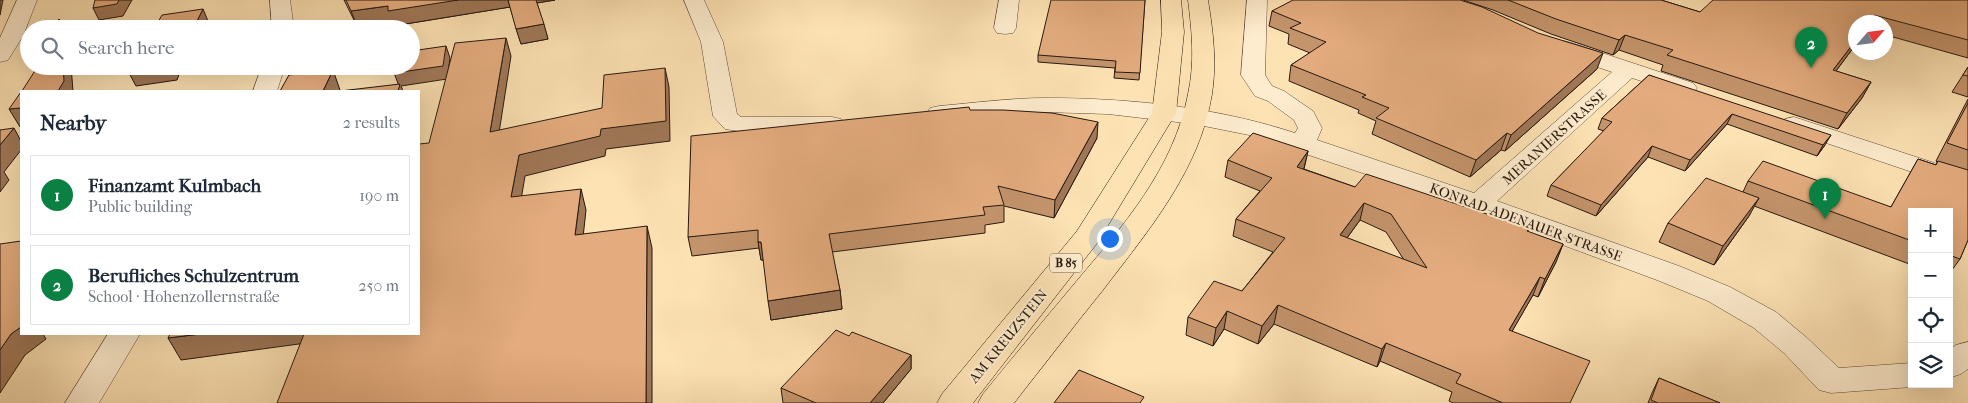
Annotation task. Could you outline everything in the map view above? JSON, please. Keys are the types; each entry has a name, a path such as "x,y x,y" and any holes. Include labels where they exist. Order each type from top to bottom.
{"main road":[{"name":"AM KREUZSTEIN","path":"954,403 1088,236 1164,113 1174,32 1171,0"},
{"name":"B 85","path":"995,403 1144,218 1162,190 1194,117 1203,78 1204,34 1198,0"}],"street":[{"path":"0,55 12,36 27,0"},
{"path":"280,0 282,20"},
{"path":"694,0 712,42 725,116 734,124 752,126 856,121"},
{"path":"1005,28 1010,0"},
{"path":"1257,0 1253,75 1263,91 1283,101 1304,116 1310,128 1302,144"},
{"path":"1542,40 1704,94"},
{"name":"MERANIERSTRASSE","path":"1478,204 1629,69"},
{"path":"265,90 271,75"},
{"name":"KONRAD-ADENAUER-STRASSE","path":"913,116 1044,105 1108,107 1194,117 1254,128 1478,204 1668,273 1719,294 1765,320 1795,345 1832,392"},
{"path":"1769,116 1968,184"},
{"path":"82,403 123,335"},
{"path":"1953,363 1968,354"},
{"path":"1832,392 1908,376"}],"building":[{"path":"95,0 119,0 117,4 93,8"},
{"path":"346,0 458,0 388,11 388,6 351,11"},
{"path":"508,0 536,0 544,24 516,29"},
{"path":"1051,0 1145,0 1140,73 1115,72 1116,61 1038,55"},
{"path":"1293,0 1460,0 1482,7 1538,33 1603,53 1511,135 1507,133 1476,160 1376,118 1389,108 1362,97 1366,95 1291,65 1326,42 1290,28 1301,23 1272,11"},
{"path":"1508,0 1661,0 1700,12 1713,0 1968,0 1968,40 1893,20 1893,15 1848,15 1848,50 1833,70 1871,82 1847,113 1667,55 1673,50 1625,35 1619,40 1556,19"},
{"path":"203,9 198,20 159,20 162,15"},
{"path":"506,38 490,132 602,108 604,75 665,68 666,121 601,129 600,136 519,155 511,197 581,189 575,235 647,226 646,403 277,403 304,335 420,335 420,144 429,143 455,43"},
{"path":"446,46 443,66 420,69 420,50"},
{"path":"1968,67 1968,76 1963,75"},
{"path":"32,75 64,75 64,81 59,90 23,90"},
{"path":"289,75 331,75 323,90 281,90"},
{"path":"1649,75 1831,135 1823,145 1732,114 1690,160 1652,146 1601,205 1551,185 1612,122 1602,118"},
{"path":"400,84 398,90 349,90"},
{"path":"20,93 20,108 9,109"},
{"path":"1968,103 1968,150 1947,143"},
{"path":"969,107 970,110 1052,113 1098,122 1055,200 998,186 1004,205 983,207 985,215 829,234 840,290 768,301 761,242 758,242 758,230 688,237 691,136"},
{"path":"14,128 0,145 0,130"},
{"path":"1253,133 1308,151 1297,167 1355,187 1366,174 1529,228 1527,231 1563,244 1545,279 1540,277 1509,330 1590,361 1570,403 1503,403 1456,383 1461,374 1386,343 1382,349 1278,305 1262,326 1227,311 1216,328 1188,317 1214,281 1242,291 1285,238 1236,219 1272,178 1228,160","holes":["1364,203 1391,214 1427,268 1340,235"]},
{"path":"1918,159 1936,165 1938,161 1968,170 1968,240 1960,259 1953,256 1953,208 1908,208 1908,240 1748,181 1763,161 1891,207"},
{"path":"1706,178 1759,198 1723,246 1668,223"},
{"path":"20,241 20,328 11,334 0,350 0,244"},
{"path":"836,330 849,336 852,332 911,355 870,403 816,403 781,388"},
{"path":"170,335 192,335 168,338"},
{"path":"1079,370 1144,397 1140,403 1054,403"},
{"path":"1659,378 1720,403 1658,403 1651,400"}],"place":[{"name":"Berufliches Schulzentrum","path":"1811,68"},
{"name":"Finanzamt Kulmbach","path":"1825,219"}]}
